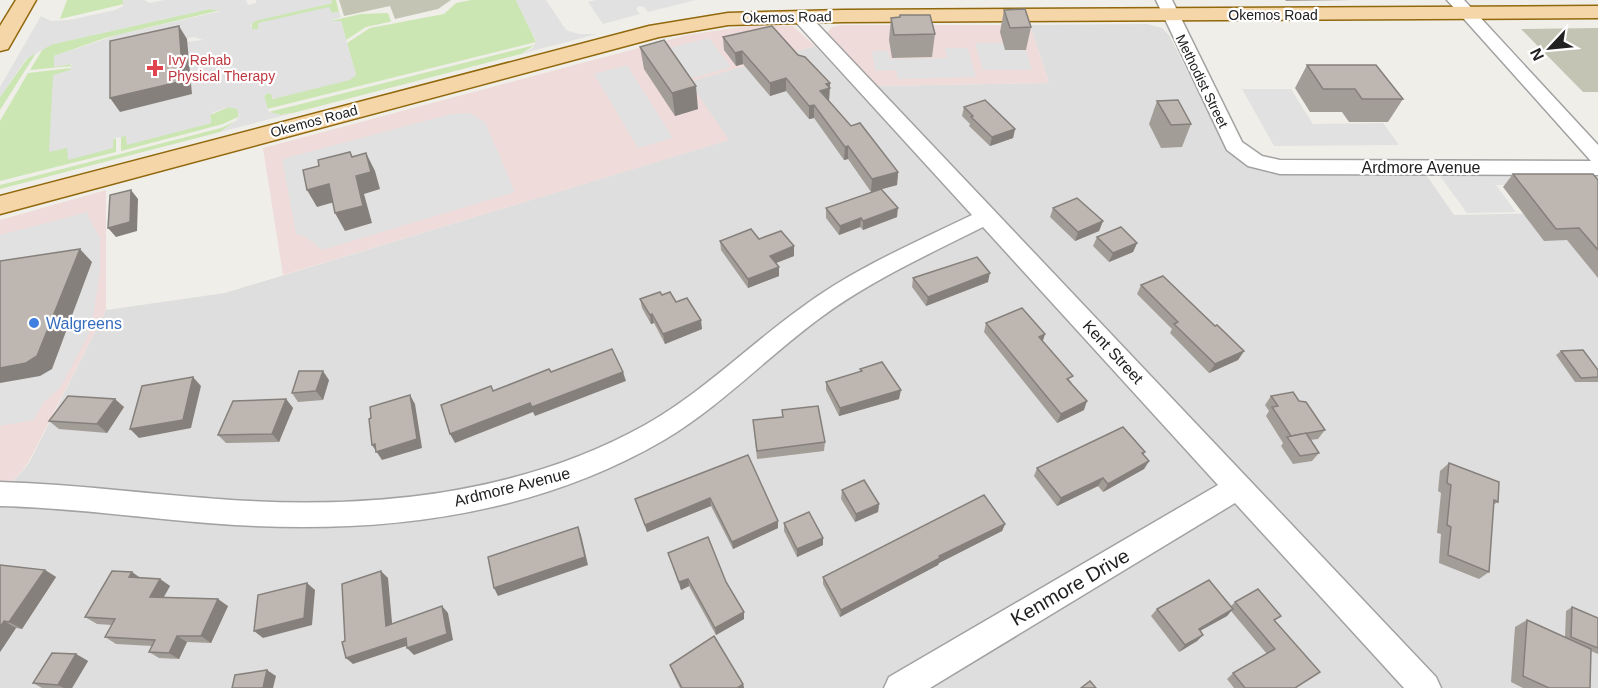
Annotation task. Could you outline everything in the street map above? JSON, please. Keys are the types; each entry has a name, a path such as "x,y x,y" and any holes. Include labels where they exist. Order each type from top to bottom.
{"main road":[{"path":"0,44 27,0"},
{"name":"Okemos Road","path":"0,205 666,29 728,19 1167,8 1460,6 1598,12"}],"street":[{"path":"1460,6 1598,157"},
{"name":"Methodist Street","path":"1167,8 1234,146 1246,157"},
{"name":"Kent Street","path":"800,16 1425,688"},
{"name":"Ardmore Avenue","path":"1246,157 1263,164 1280,166 1598,168"},
{"name":"Ardmore Avenue","path":"0,494 40,495 255,514 309,515 388,512 440,505 533,485 602,460 657,431 812,312 872,274 987,216"},
{"name":"Kenmore Drive","path":"900,688 1239,488"}],"shaded area":[{"path":"123,0 144,0 150,3 164,0 246,0 248,5 256,3 256,0 331,0 332,3 255,21 251,24 252,29 258,29 258,23 329,7 332,13 339,12 341,17 330,21 341,21 356,75 350,80 273,99 271,94 267,93 264,96 269,112 280,115 293,113 220,132 236,121 239,116 237,109 229,107 214,112 210,115 211,123 127,145 126,136 116,138 113,140 113,148 68,160 67,148 49,152 53,75 70,70 72,64 54,67 54,56 117,35 221,11 209,9 53,44 26,59 0,97 0,87 41,16 51,21 69,20 115,10 123,6","holes":["194,37 203,40 187,42 192,94 119,55"]},
{"path":"339,0 451,0 438,9 395,19 390,6 344,16"},
{"path":"516,0 546,0 566,30 579,34 597,34 521,54 533,48 536,41"},
{"path":"596,0 696,0 648,12 644,7 639,6 636,9 640,14 603,24 588,2"},
{"path":"1147,24 1162,28 1169,35 1227,148 1243,162 1425,173 1454,215 1598,212 1598,688 1438,688 871,86 1049,83 1030,25"},
{"path":"755,25 793,26 815,46 689,82 729,140 283,275 263,148 687,35"},
{"path":"841,25 1030,25 1049,83 871,86 826,34 832,27"},
{"path":"1598,28 1598,92 1583,92 1521,29"},
{"path":"709,38 731,67 686,80 664,49"},
{"path":"975,43 1003,43 1026,50 1032,70 983,70"},
{"path":"815,46 1410,688 0,688 0,497 29,463 106,310 225,293 728,140 688,82"},
{"path":"945,48 968,48 976,77 898,79 896,70 875,71 872,51 888,51 890,59 947,58"},
{"path":"627,65 673,138 638,148 594,74"},
{"path":"1242,89 1291,89 1313,124 1383,123 1399,145 1274,146"},
{"path":"470,113 485,122 515,192 322,250 306,237 296,234 282,159 451,114"},
{"path":"1572,174 1581,184 1496,185 1516,212 1467,213 1440,176"},
{"path":"106,190 106,310 28,463 0,497 0,220"},
{"path":"88,212 100,238 100,271 91,330 60,388 43,403 34,420 0,426 0,235"}],"green space":[{"path":"67,0 123,0 124,4 60,19"},
{"path":"331,0 336,0 339,12 332,13 329,8 258,24 258,29 252,29 252,23 257,20 332,3"},
{"path":"471,0 516,0 536,42 267,109 264,96 267,93 272,94 272,99 356,75 347,43 370,28 444,14 456,3"},
{"path":"209,9 221,10 105,38 54,56 54,67 70,64 72,66 30,70 44,47"},
{"path":"388,13 391,21 366,27 346,40 341,21 330,21 361,14"},
{"path":"535,45 521,54 293,113 280,115 269,112"},
{"path":"38,50 0,110 0,97 27,59"},
{"path":"71,68 69,71 66,148 68,148 68,159 112,148 113,140 116,138 116,152 0,181 0,121 28,73"},
{"path":"229,107 238,109 238,117 223,124 121,151 121,136 126,136 127,144 211,123 210,115"},
{"path":"236,121 220,132 0,189 0,185 221,128"}],"building":[{"path":"1025,9 1031,27 1010,28 1004,10"},
{"path":"900,15 930,15 935,34 894,35 891,18 900,17"},
{"path":"179,26 183,81 110,98 110,41"},
{"path":"772,26 798,55 805,57 830,83 826,84 830,88 820,91 851,126 860,123 898,172 872,179 814,105 809,106 786,78 770,83 742,51 735,53 723,37"},
{"path":"664,40 696,86 672,93 640,47"},
{"path":"1307,65 1376,65 1403,99 1362,99 1355,89 1323,89"},
{"path":"985,100 1015,129 992,137 964,107"},
{"path":"1178,100 1191,124 1171,125 1157,101"},
{"path":"350,152 352,157 366,153 371,172 356,176 363,206 335,213 329,184 307,190 303,170 319,166 318,160"},
{"path":"1513,174 1593,174 1598,180 1598,250 1579,228 1556,229"},
{"path":"881,189 898,208 863,221 861,218 840,226 826,208"},
{"path":"131,190 130,222 108,228 110,195"},
{"path":"1077,198 1103,221 1078,232 1053,208"},
{"path":"1121,227 1137,243 1113,253 1097,237"},
{"path":"751,229 759,239 781,231 794,246 770,256 779,267 748,279 720,241"},
{"name":"Walgreens","path":"80,249 37,356 26,363 0,368 0,261"},
{"path":"977,257 990,273 928,297 913,278"},
{"path":"1163,276 1244,351 1215,364 1174,324 1178,322 1141,285"},
{"path":"660,292 662,295 670,292 676,302 687,298 701,320 663,334 640,299"},
{"path":"1022,308 1045,334 1039,337 1073,376 1067,379 1087,401 1061,414 986,323"},
{"path":"612,349 623,372 532,407 530,403 450,434 441,405 491,386 493,391 549,369 551,372"},
{"path":"1583,350 1598,370 1598,377 1581,378 1561,351"},
{"path":"882,362 901,390 840,408 826,382"},
{"path":"299,371 323,371 316,391 292,393"},
{"path":"193,377 183,420 130,429 142,386"},
{"path":"1293,392 1299,401 1306,402 1325,430 1291,436 1272,407 1278,406 1271,396"},
{"path":"410,395 417,439 376,452 375,444 372,445 370,407"},
{"path":"68,396 115,399 97,424 49,421"},
{"path":"286,399 272,434 218,435 233,401"},
{"path":"818,406 825,442 757,451 753,420 783,417 782,410"},
{"path":"1123,427 1145,452 1142,453 1149,461 1108,484 1103,478 1061,498 1037,468"},
{"path":"1306,433 1319,453 1300,456 1287,437"},
{"path":"748,455 778,521 732,542 710,498 645,525 635,499"},
{"path":"1449,463 1499,482 1498,502 1494,500 1489,572 1448,555 1451,527 1447,525 1451,485 1447,483"},
{"path":"864,480 879,504 856,514 842,490"},
{"path":"984,495 1005,524 939,556 940,558 841,610 823,577"},
{"path":"809,512 823,538 797,549 784,523"},
{"path":"578,527 585,557 494,588 488,557"},
{"path":"708,537 726,582 744,612 715,628 688,579 679,582 668,553"},
{"path":"0,565 45,570 9,622 4,621 0,627"},
{"path":"112,571 132,572 129,577 160,579 150,597 218,599 201,636 177,636 169,653 149,652 155,640 105,637 115,619 85,617"},
{"path":"381,571 386,626 442,606 447,634 407,648 406,638 346,658 342,642 345,641 342,584"},
{"path":"1209,580 1233,609 1199,629 1203,635 1185,645 1157,609"},
{"path":"307,583 304,618 254,631 258,595"},
{"path":"1258,589 1281,616 1274,620 1320,672 1295,688 1245,688 1233,673 1275,649 1235,602"},
{"path":"1572,607 1598,618 1598,648 1571,637"},
{"path":"1527,620 1591,649 1590,688 1549,688 1523,676"},
{"path":"714,636 743,684 737,688 682,688 670,665"},
{"path":"52,653 76,654 58,685 33,683"},
{"path":"267,670 263,688 232,688 235,675"},
{"path":"1090,681 1096,688 1081,688"}],"place":[{"name":"Ivy Rehab Physical Therapy","path":"155,68"},
{"name":"Walgreens","path":"34,323"}]}
